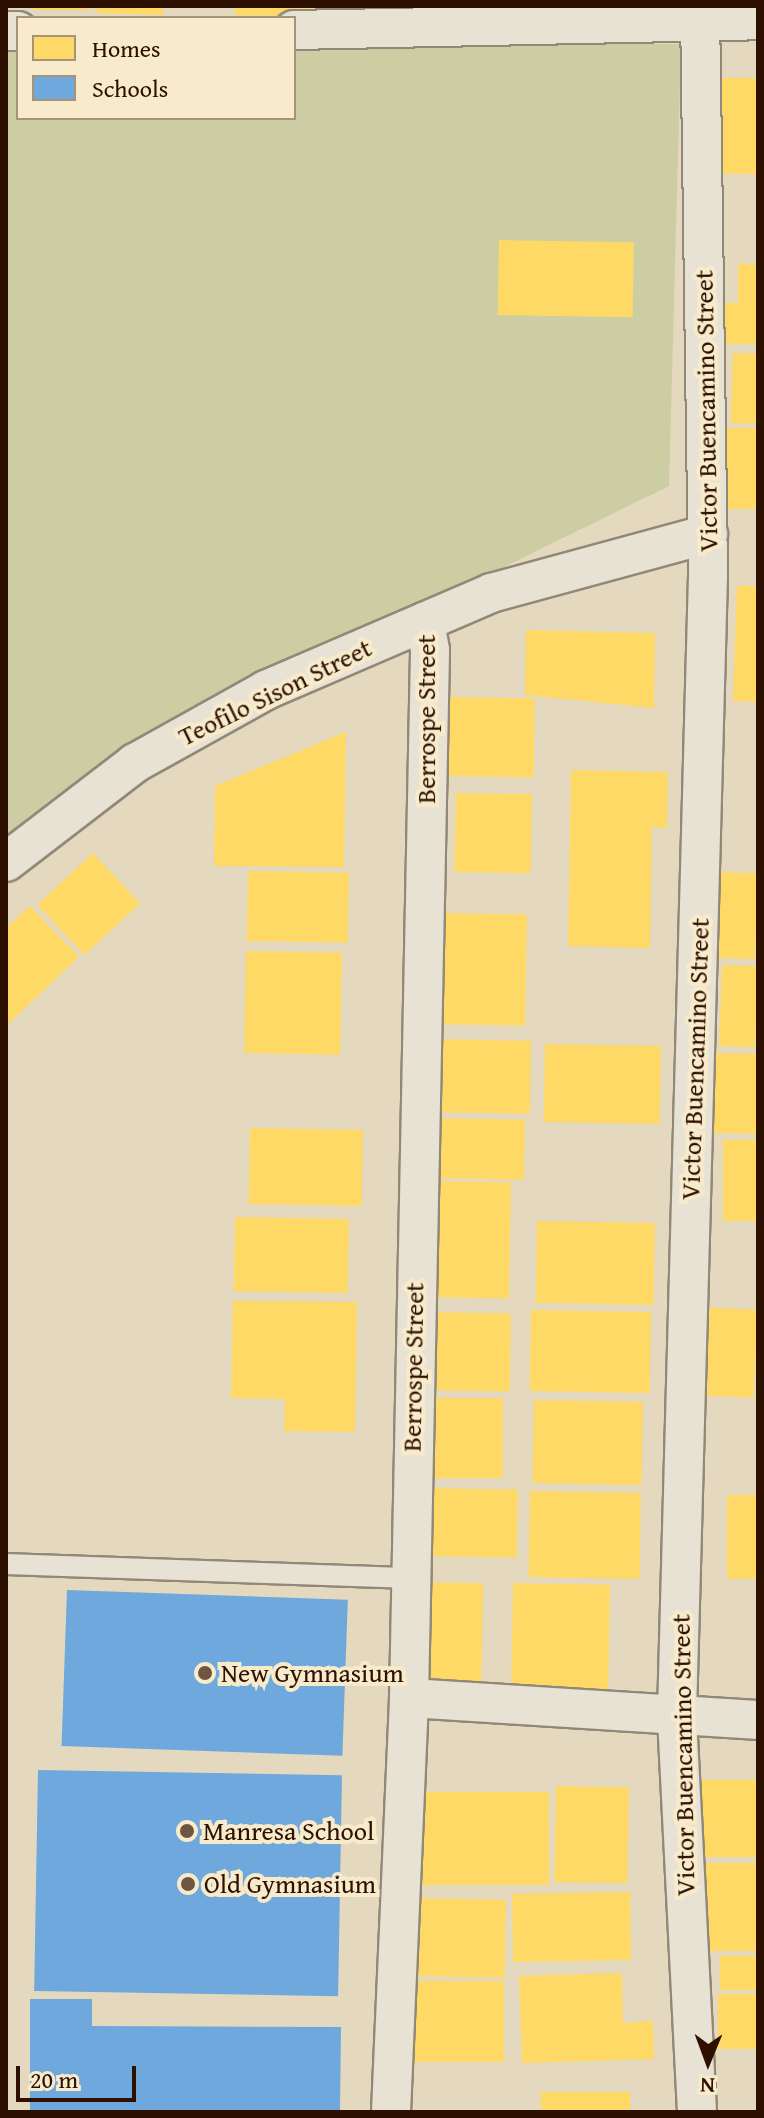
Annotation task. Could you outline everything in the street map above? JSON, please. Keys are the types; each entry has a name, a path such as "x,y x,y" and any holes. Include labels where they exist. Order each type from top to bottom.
{"street":[{"path":"296,30 700,12 758,20"},
{"name":"Victor Buencamino Street","path":"697,2112 677,1714 708,534 700,12"},
{"name":"Teofilo Sison Street","path":"6,862 135,763 266,690 491,593 708,534"},
{"name":"Berrospe Street","path":"391,2112 409,1698 408,1578 430,650 425,621"},
{"path":"409,1698 758,1720"}],"lane":[{"path":"6,1564 408,1578"}],"green space":[{"path":"6,40 16,40 16,120 296,120 296,42 681,44 669,486 205,714 6,843"}],"building: Homes":[{"path":"34,6 89,6 89,10 34,10"},
{"path":"97,6 163,6 163,15 97,13"},
{"path":"235,6 395,6 395,18 235,15"},
{"path":"718,78 758,78 758,174 718,174"},
{"path":"499,240 634,242 633,317 498,315"},
{"path":"738,264 758,264 758,344 724,344 725,303 738,303"},
{"path":"733,353 758,354 756,424 731,423"},
{"path":"725,428 758,428 758,509 725,509"},
{"path":"737,586 758,586 758,702 733,701"},
{"path":"526,630 655,633 654,708 525,695"},
{"path":"449,697 535,699 534,777 448,776"},
{"path":"346,732 344,867 214,866 215,786"},
{"path":"571,770 668,772 667,828 652,827 650,948 568,946"},
{"path":"456,793 532,794 531,873 455,872"},
{"path":"93,853 140,903 84,955 37,905"},
{"path":"248,871 349,873 348,943 247,941"},
{"path":"721,872 758,873 755,959 718,958"},
{"path":"30,906 79,957 6,1026 6,928"},
{"path":"432,913 527,915 525,1026 430,1024"},
{"path":"246,951 342,953 340,1055 244,1053"},
{"path":"722,965 758,966 755,1047 719,1046"},
{"path":"424,1039 531,1041 530,1114 423,1112"},
{"path":"545,1044 661,1046 660,1124 544,1122"},
{"path":"712,1053 758,1054 757,1134 711,1133"},
{"path":"427,1118 525,1120 524,1180 426,1178"},
{"path":"250,1128 363,1130 362,1206 249,1204"},
{"path":"723,1140 758,1140 758,1221 723,1221"},
{"path":"425,1181 511,1183 509,1298 423,1297"},
{"path":"235,1217 349,1219 348,1293 234,1291"},
{"path":"537,1221 655,1223 654,1305 536,1303"},
{"path":"233,1301 357,1302 355,1432 284,1431 285,1399 231,1398"},
{"path":"699,1307 758,1310 753,1398 694,1395"},
{"path":"531,1310 651,1312 650,1393 530,1391"},
{"path":"423,1312 511,1314 510,1392 422,1390"},
{"path":"420,1398 503,1398 503,1478 420,1478"},
{"path":"534,1400 643,1402 642,1485 533,1483"},
{"path":"422,1488 518,1490 517,1558 421,1556"},
{"path":"530,1491 641,1493 639,1579 528,1577"},
{"path":"727,1495 758,1495 758,1579 727,1579"},
{"path":"417,1582 483,1583 481,1683 415,1682"},
{"path":"513,1583 610,1585 608,1694 511,1692"},
{"path":"701,1780 758,1780 758,1857 701,1857"},
{"path":"556,1786 629,1787 627,1883 554,1882"},
{"path":"416,1792 549,1792 549,1885 416,1885"},
{"path":"695,1863 758,1863 758,1951 695,1951"},
{"path":"630,1892 631,1960 513,1962 512,1894"},
{"path":"402,1898 506,1900 505,1978 401,1976"},
{"path":"720,1956 758,1956 758,1990 720,1990"},
{"path":"622,1973 623,2023 653,2021 654,2059 522,2063 519,1976"},
{"path":"407,1981 504,1981 504,2062 407,2062"},
{"path":"718,1994 758,1994 758,2049 718,2049"},
{"path":"541,2092 630,2092 630,2112 541,2112"}],"building: Schools":[{"name":"New Gymnasium","path":"67,1590 348,1600 342,1756 62,1746"},
{"name":"Old Gymnasium","path":"38,1770 342,1775 338,1996 34,1991"},
{"path":"30,1999 92,1999 92,2026 341,2027 340,2112 30,2112"}],"place":[{"name":"New Gymnasium","path":"205,1673"},
{"name":"Manresa School","path":"187,1831"},
{"name":"Old Gymnasium","path":"188,1884"}]}
